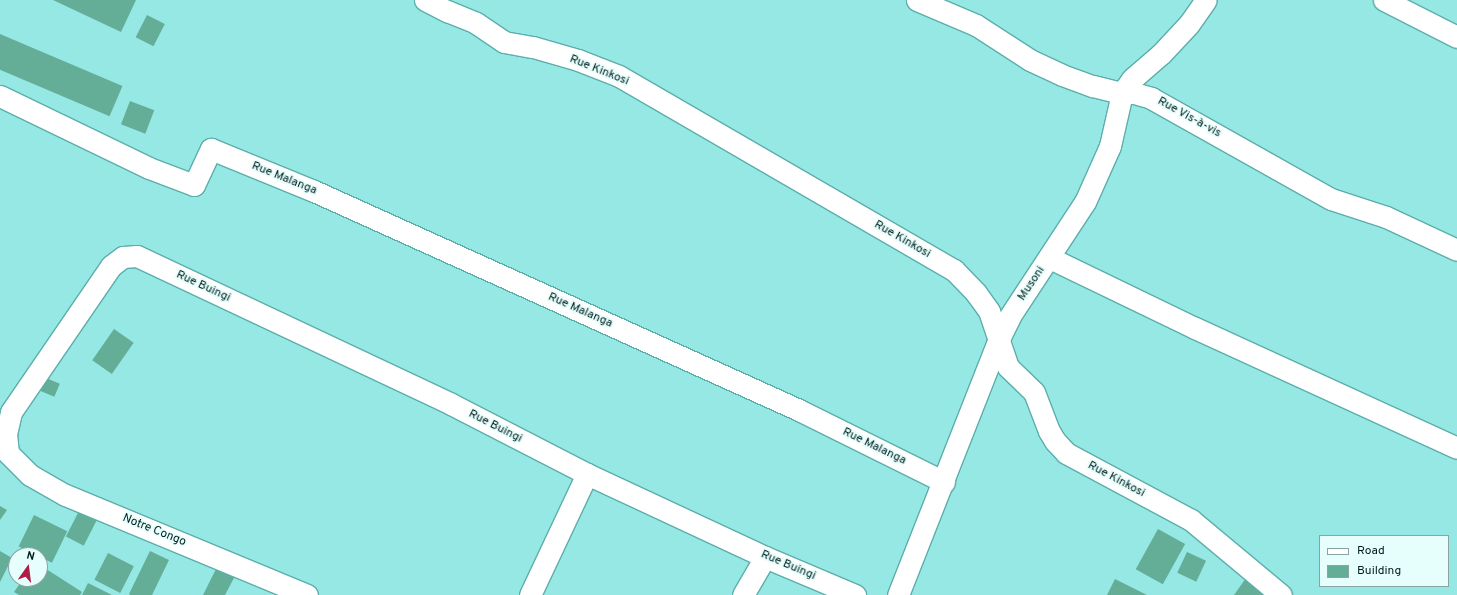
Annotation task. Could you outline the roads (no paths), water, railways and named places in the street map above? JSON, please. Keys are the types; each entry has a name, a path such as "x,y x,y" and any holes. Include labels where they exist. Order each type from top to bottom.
{"street":[{"name":"Rue Kinkosi","path":"425,0 476,23 504,42 533,47 578,60 619,76 954,270 976,293 989,311 1008,367 1034,392 1049,431 1055,441 1066,453 1192,520 1281,595"},
{"name":"Rue Vis-à-vis","path":"917,0 976,25 1030,60 1062,75 1092,86 1122,94 1134,93 1151,98 1331,199 1386,217 1457,250"},
{"name":"Musoni","path":"898,595 944,482 999,339 1010,316 1050,258 1085,202 1110,146 1122,94 1132,80 1161,54 1189,24 1206,0"},
{"path":"1384,0 1457,37"},
{"name":"Rue Malanga","path":"0,96 149,168 194,185 211,149 314,191 799,410 944,482"},
{"name":"Notre Congo","path":"137,256 123,257 111,266 11,412 6,434 8,454 30,476 65,495 307,595"},
{"name":"Rue Buingi","path":"137,256 451,404 587,474 765,557 856,595"},
{"path":"1050,258 1224,342 1457,448"},
{"path":"530,595 587,474"},
{"path":"743,595 765,557"}]}
